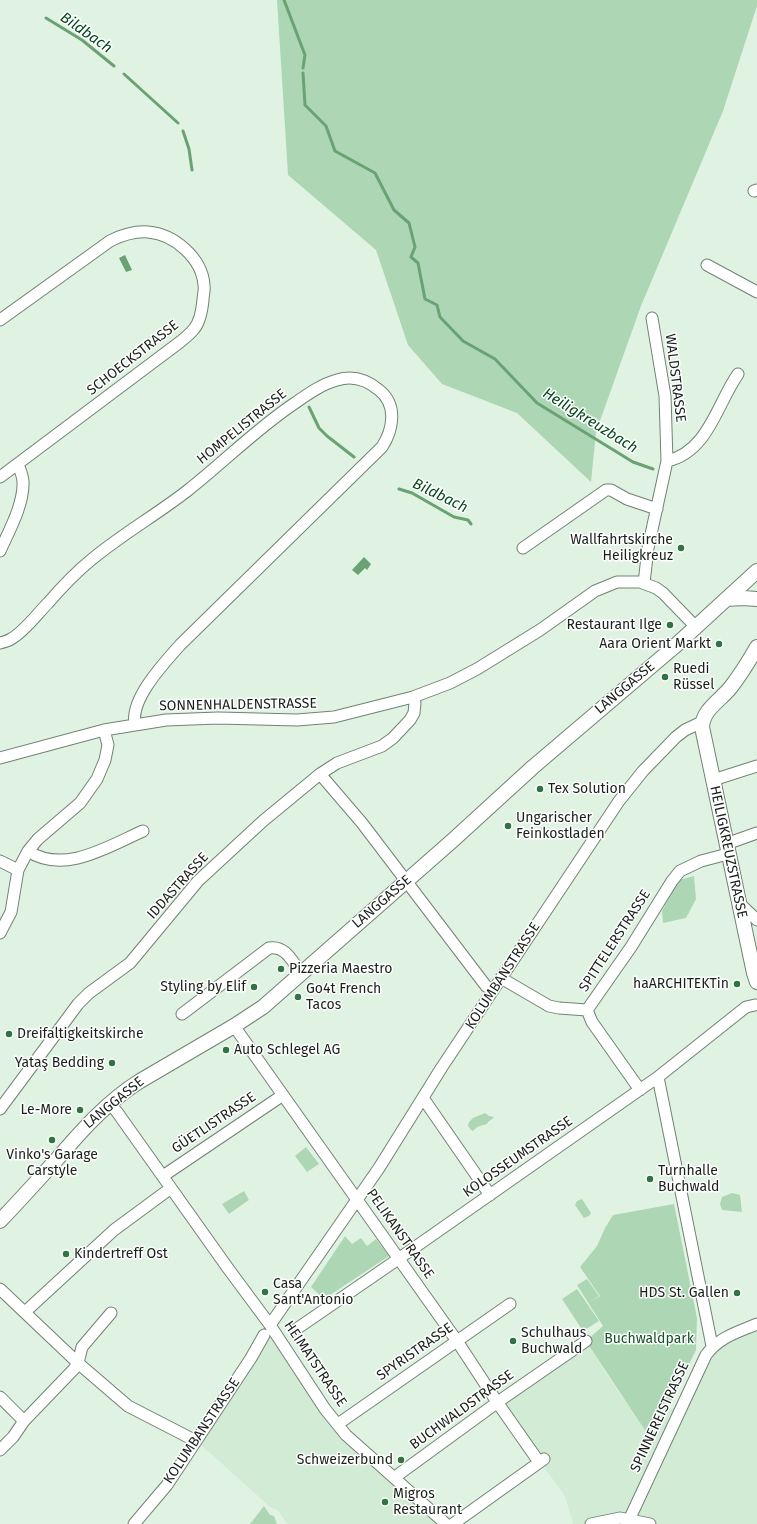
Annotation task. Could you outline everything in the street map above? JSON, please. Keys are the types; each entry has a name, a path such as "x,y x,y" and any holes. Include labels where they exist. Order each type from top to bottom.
{"main road":[{"name":"LANGGASSE","path":"0,1221 83,1128 128,1088 264,1007 533,767 644,673 757,571"},
{"path":"726,599 757,599"},
{"path":"702,722 712,706 730,688 749,662 757,647"},
{"name":"HEILIGKREUZSTRASSE","path":"702,722 703,734 727,849 757,982"}],"street":[{"name":"SCHOECKSTRASSE","path":"0,320 110,241 123,235 137,232 160,234 174,240 188,251 199,267 204,285 202,310 194,329 180,342 0,478"},
{"path":"707,265 757,292"},
{"name":"WALDSTRASSE","path":"644,583 648,548 667,461 664,396 652,318"},
{"path":"667,461 675,460 688,452 703,438 738,374"},
{"name":"HOMPELISTRASSE","path":"0,643 11,639 23,629 63,586 91,560 185,493 217,468 252,435 279,413 307,394 339,379 352,377 370,383 381,391 388,401 392,412 391,427 388,437 382,447 162,664 148,684 136,709 134,718 135,724"},
{"path":"0,551 18,507 23,489 23,477 18,464"},
{"path":"524,548 606,490 611,490 627,499 657,509"},
{"name":"SONNENHALDENSTRASSE","path":"0,758 104,730 135,724 187,718 297,720 324,718 334,717 413,698 450,683 477,669 540,630 603,586 624,581 644,583 656,588 663,593 695,626"},
{"name":"IDDASTRASSE","path":"0,1109 78,1004 130,963 198,881 263,821 320,774 337,764 382,746 393,738 410,720 414,713 416,703 413,698"},
{"name":"KOLUMBANSTRASSE","path":"270,1324 387,1156 492,990 619,800 643,771 676,737 685,730 702,722"},
{"path":"0,933 11,912 18,870 28,852 38,839 80,803 98,779 105,760 108,745 104,730"},
{"path":"713,780 757,766"},
{"path":"320,774 362,823 486,986 492,990"},
{"path":"28,852 34,856 43,858 63,860 77,858 90,854 143,831"},
{"name":"SPITTELERSTRASSE","path":"640,1090 592,1022 587,1010 680,871 757,833"},
{"path":"0,860 18,870"},
{"path":"739,903 757,920"},
{"path":"182,1014 269,948 277,947 284,950 301,973"},
{"path":"501,978 549,1006 587,1010"},
{"name":"KOLOSSEUMSTRASSE","path":"295,1330 640,1090 746,1007 756,1004"},
{"name":"PELIKANSTRASSE","path":"234,1026 457,1341 497,1402 541,1460 452,1524"},
{"path":"658,1077 712,1346 721,1340 757,1324"},
{"name":"GÜETLISTRASSE","path":"163,1176 283,1095"},
{"path":"423,1098 490,1195"},
{"name":"HEIMATSTRASSE","path":"110,1104 270,1324 300,1373 325,1409 346,1435 446,1524"},
{"path":"25,1312 114,1230 171,1188"},
{"path":"0,1289 78,1363 128,1406 196,1441"},
{"name":"SPYRISTRASSE","path":"338,1424 510,1304"},
{"path":"0,1450 24,1421 74,1369 78,1363 82,1347 111,1313"},
{"name":"KOLUMBANSTRASSE","path":"134,1524 167,1484 264,1335"},
{"name":"BUCHWALDSTRASSE","path":"394,1477 497,1402 586,1341"},
{"name":"SPINNEREISTRASSE","path":"631,1522 706,1355 712,1346"},
{"path":"0,1397 24,1421"},
{"path":"590,1524 620,1518 631,1522 650,1524"}],"shaded area":[{"path":"125,255 132,270 126,272 119,258"},
{"path":"364,557 371,564 367,570 365,568 358,575 352,570"},
{"path":"757,1324 757,1524 573,1524 565,1496 497,1402 586,1341 652,1441 667,1409 682,1406 712,1346"},
{"path":"270,1325 325,1409 395,1477 436,1524 287,1524 278,1510 270,1507 198,1442"}],"green space":[{"path":"277,0 757,0 757,6 723,111 641,306 596,432 591,482 517,413 442,384 408,345 376,250 288,175"},
{"path":"694,876 696,899 686,918 663,923 662,911 679,880"},
{"path":"485,1113 494,1117 487,1124 477,1127 473,1131 471,1130 468,1126 469,1122 473,1118"},
{"path":"306,1147 319,1164 307,1172 295,1156"},
{"path":"244,1191 249,1200 229,1214 222,1204"},
{"path":"732,1193 740,1195 742,1212 722,1210 720,1204 722,1197"},
{"path":"582,1199 591,1213 589,1216 584,1218 575,1205 577,1201"},
{"name":"Buchwaldpark","path":"674,1204 697,1318 696,1350 652,1441 586,1341 603,1326 577,1285 587,1279 599,1296 590,1302 600,1296 580,1267 597,1246 613,1215"},
{"path":"345,1236 352,1244 361,1238 367,1246 376,1239 389,1256 324,1299 311,1287"},
{"path":"577,1289 599,1321 583,1331 562,1299"},
{"path":"264,1506 270,1515 274,1516 277,1524 250,1524"}],"waterway":[{"name":"Heiligkreuzbach","path":"284,0 305,55 303,68"},
{"name":"Bildbach","path":"46,18 82,40 114,66"},
{"name":"Heiligkreuzbach","path":"303,73 305,105 326,126 335,151 375,173 394,210 409,223 415,247 411,257 418,263 425,299 437,305 440,317 463,341 495,359 537,403 633,462 653,469"},
{"name":"Bildbach","path":"124,74 178,123"},
{"name":"Bildbach","path":"183,131 189,149 192,170"},
{"name":"Bildbach","path":"309,407 319,428 354,457"},
{"name":"Bildbach","path":"399,489 412,493 454,517 468,520 471,524"}],"place":[{"name":"Wallfahrtskirche Heiligkreuz","path":"681,548"},
{"name":"Restaurant Ilge","path":"670,625"},
{"name":"Aara Orient Markt","path":"719,644"},
{"name":"Ruedi Rüssel","path":"665,677"},
{"name":"Tex Solution","path":"540,789"},
{"name":"Ungarischer Feinkostladen","path":"508,826"},
{"name":"Pizzeria Maestro","path":"281,969"},
{"name":"haARCHITEKTin","path":"737,984"},
{"name":"Styling by Elif","path":"254,987"},
{"name":"Go4t French Tacos","path":"298,997"},
{"name":"Dreifaltigkeitskirche","path":"9,1034"},
{"name":"Auto Schlegel AG","path":"226,1050"},
{"name":"Yataş Bedding","path":"112,1063"},
{"name":"Le-More","path":"80,1110"},
{"name":"Vinko's Garage Carstyle","path":"52,1140"},
{"name":"Turnhalle Buchwald","path":"650,1179"},
{"name":"Kindertreff Ost","path":"66,1254"},
{"name":"Casa Sant'Antonio","path":"265,1292"},
{"name":"HDS St. Gallen","path":"737,1293"},
{"name":"Schulhaus Buchwald","path":"513,1341"},
{"name":"Schweizerbund","path":"401,1460"},
{"name":"Migros Restaurant","path":"385,1502"}]}
